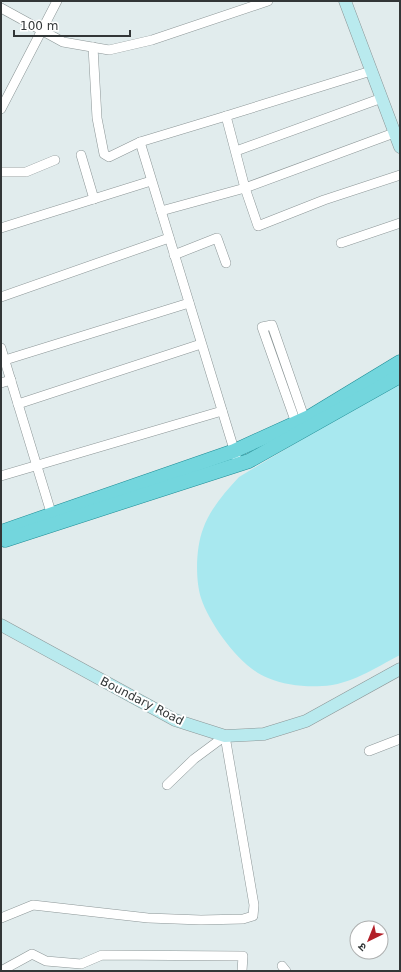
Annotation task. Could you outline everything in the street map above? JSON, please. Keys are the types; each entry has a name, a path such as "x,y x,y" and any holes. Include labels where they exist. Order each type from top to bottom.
{"main road":[{"path":"303,423 400,362"},
{"path":"1,532 53,519 237,457 400,376"},
{"path":"1,542 53,519"}],"street":[{"path":"1,109 57,1"},
{"path":"1,8 63,42 109,50 152,40 268,1"},
{"path":"345,1 400,147"},
{"path":"93,47 97,118 104,154 109,157 140,142 371,71"},
{"path":"236,151 382,98"},
{"path":"226,116 245,188 258,226 324,200 400,175"},
{"path":"161,211 245,188 394,133"},
{"path":"140,142 237,457"},
{"path":"81,155 94,199"},
{"path":"1,172 26,172 55,160"},
{"path":"1,228 151,180"},
{"path":"341,243 400,223"},
{"path":"1,297 169,238"},
{"path":"174,255 217,238 226,262"},
{"path":"5,360 189,303"},
{"path":"272,324 303,423 262,327 272,324"},
{"path":"18,404 201,344"},
{"path":"1,348 53,519"},
{"path":"1,383 11,380"},
{"path":"1,476 222,411"},
{"name":"Boundary Road","path":"1,625 175,720 225,736 264,734 306,721 400,669"},
{"path":"1,918 33,905 148,918 201,920 243,919 253,916 254,905 225,736 194,759 167,785"},
{"path":"369,751 400,739"},
{"path":"1,971 32,954 46,961 81,964 102,955 243,956 242,971"}],"shaded area":[{"path":"400,381 400,655 362,675 342,683 332,685 301,686 287,684 268,678 247,665 237,655 219,633 205,609 199,590 197,563 199,545 206,522 218,501 239,477"}]}
